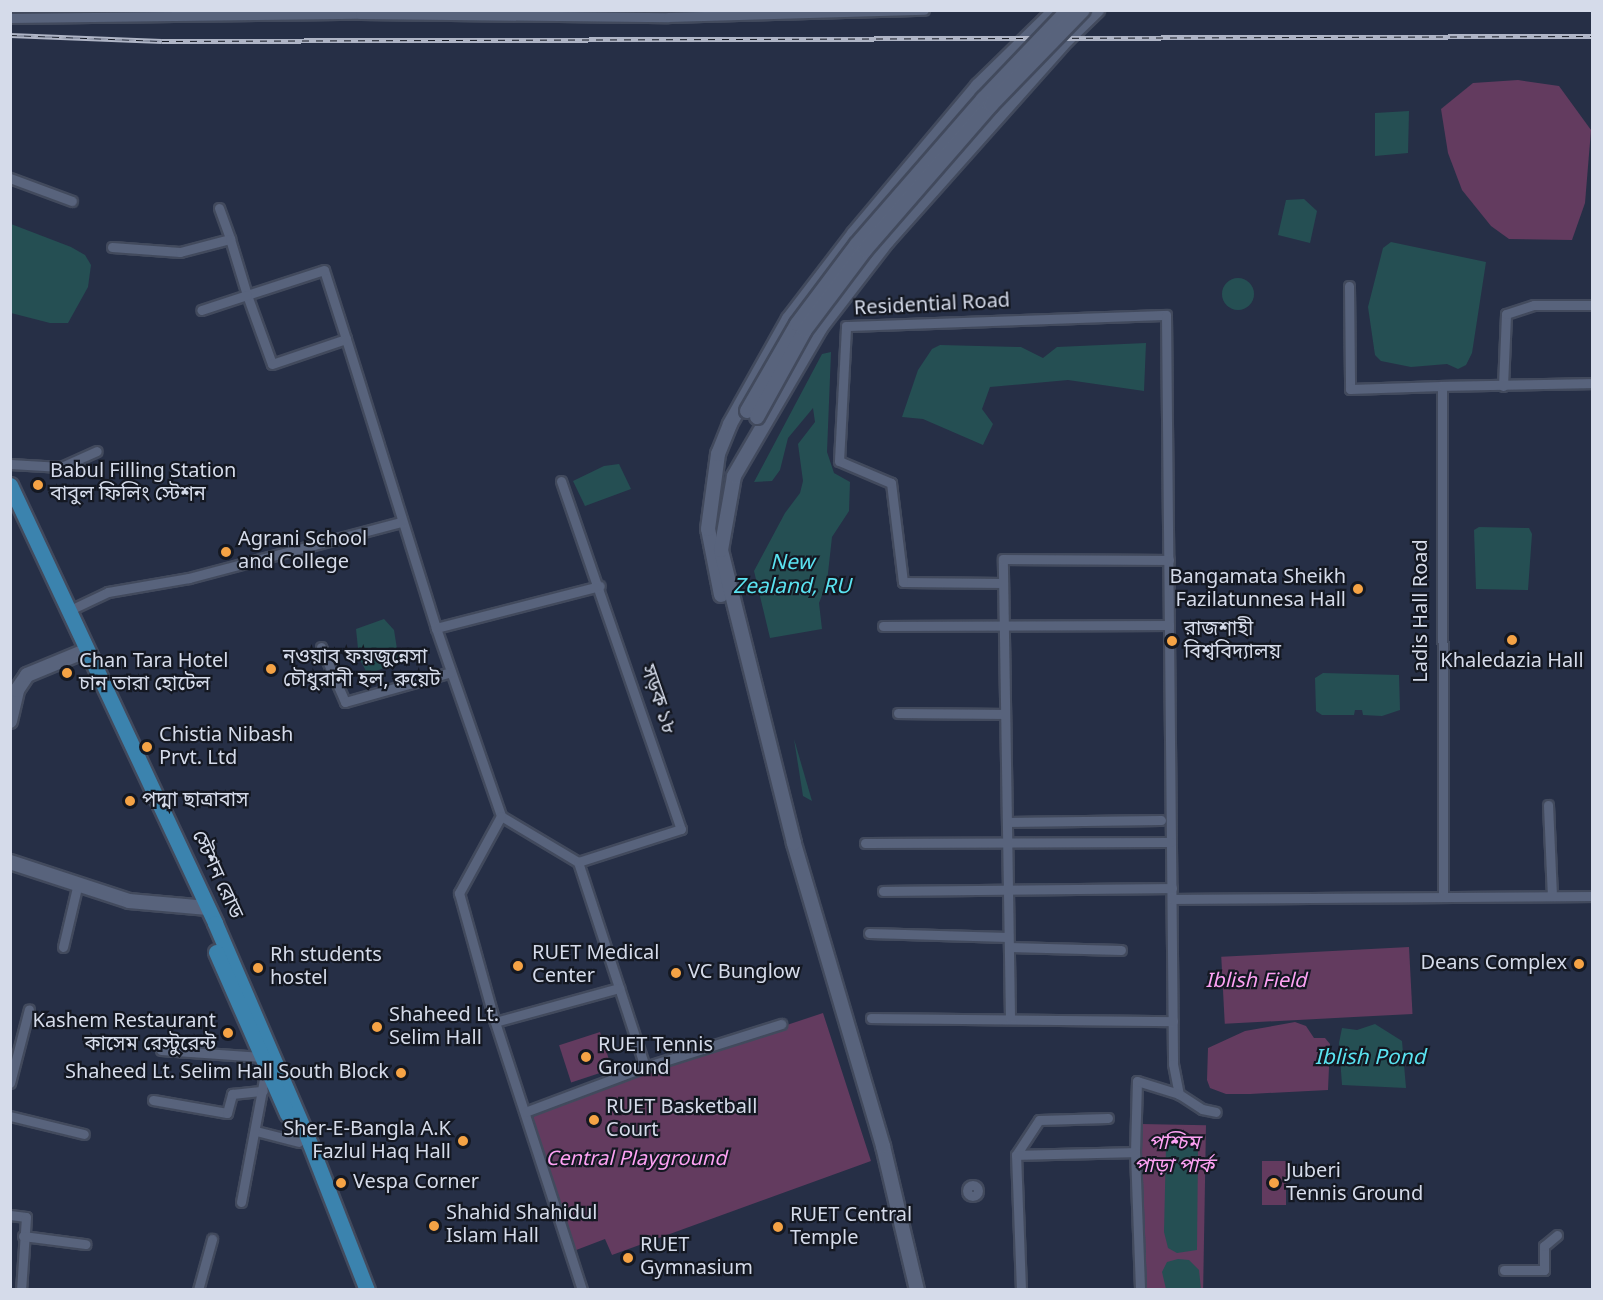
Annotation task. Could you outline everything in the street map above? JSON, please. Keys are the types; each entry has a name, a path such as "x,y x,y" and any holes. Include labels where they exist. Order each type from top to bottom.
{"main road":[{"path":"908,1290 876,1148 838,1034 713,566 710,496 718,454 730,424 789,319 854,234 978,86 1056,10"},
{"path":"917,1290 883,1146 849,1041 729,594 721,550 734,476 752,414 796,324 857,244 983,99 1068,10"},
{"path":"718,454 752,414 805,330 865,250 991,105 1083,10"},
{"path":"734,476 819,328 887,241 1067,39 1097,10"},
{"name":"স্টেশন রোড","path":"10,485 70,610 203,908 357,1290"},
{"name":"স্টেশন রোড","path":"10,504 281,1074 368,1290"},
{"path":"10,720 17,690 27,675 80,653"},
{"path":"10,862 129,901 203,908"}],"street":[{"path":"10,18 360,12 652,14 924,10"},
{"path":"10,178 72,201"},
{"path":"219,208 272,364 346,339"},
{"path":"112,247 180,252 230,239"},
{"path":"201,310 324,270 401,522 450,672 501,816 578,862 645,1068"},
{"path":"1349,286 1350,389 1593,383"},
{"path":"1503,386 1506,314 1534,305 1593,305"},
{"name":"Residential Road","path":"1003,583 903,582 891,483 839,461 846,326 1166,315 1169,560"},
{"name":"Ladis Hall Road","path":"1442,386 1443,897"},
{"path":"10,464 61,467 97,451"},
{"name":"সড়ক ১৮","path":"561,481 600,586 681,829 578,862"},
{"path":"70,610 108,592 189,578 401,522"},
{"path":"1010,1018 1003,559 1169,560 1173,1064 1179,1094"},
{"path":"436,628 600,586"},
{"path":"883,626 1169,625"},
{"path":"321,646 345,702 450,672"},
{"path":"898,713 1005,714"},
{"path":"1548,805 1552,896"},
{"path":"501,816 459,893 495,1022 582,1290"},
{"path":"1007,822 1161,820"},
{"path":"865,843 1171,842"},
{"path":"63,946 78,883"},
{"path":"883,891 1172,888"},
{"path":"1172,899 1593,896"},
{"path":"869,933 1008,937"},
{"path":"1009,947 1120,950"},
{"path":"495,1022 619,988"},
{"path":"10,1083 29,1009"},
{"path":"871,1018 1173,1021"},
{"path":"525,1112 645,1068 781,1024"},
{"path":"161,1050 264,1062 263,1091 241,1202"},
{"path":"1140,1290 1135,1152 1137,1081 1179,1094 1202,1109 1216,1112"},
{"path":"153,1100 227,1113 232,1094 263,1091"},
{"path":"10,1116 84,1134"},
{"path":"1021,1290 1016,1155 1038,1120 1108,1118"},
{"path":"256,1131 299,1142"},
{"path":"1016,1155 1135,1152"},
{"path":"10,1215 26,1217 21,1290"},
{"path":"1504,1270 1544,1270 1544,1246 1557,1235"},
{"path":"23,1236 85,1244"},
{"path":"198,1290 212,1239"}],"green space":[{"path":"1518,80 1559,86 1591,130 1585,203 1572,240 1509,239 1491,226 1462,190 1448,153 1441,109 1473,83"},
{"name":"Iblish Field","path":"1409,947 1413,1014 1225,1024 1221,957"},
{"name":"Central Playground","path":"823,1013 871,1161 612,1255 605,1239 571,1252 525,1112"},
{"path":"1295,1022 1306,1026 1314,1038 1325,1038 1330,1044 1328,1090 1226,1094 1210,1088 1207,1080 1208,1048 1245,1031"},
{"name":"RUET Tennis Ground","path":"600,1032 612,1069 571,1082 559,1045"},
{"name":"পশ্চিম পাড়া পার্ক","path":"1141,1124 1206,1125 1203,1290 1138,1289"},
{"name":"Juberi Tennis Ground","path":"1262,1161 1286,1161 1286,1205 1262,1205"}],"water":[{"path":"1409,111 1408,153 1375,156 1375,113"},
{"path":"1304,199 1317,211 1310,243 1278,235 1286,200"},
{"path":"11,224 71,247 85,255 91,265 88,287 68,323 50,323 11,313"},
{"path":"1391,242 1486,262 1472,353 1466,365 1458,369 1447,364 1411,367 1381,361 1375,355 1368,307 1383,248"},
{"path":"1238,278 1249,283 1254,294 1249,305 1238,310 1227,305 1222,294 1227,283"},
{"path":"1146,343 1144,391 1068,380 990,387 982,409 993,424 983,445 923,419 902,417 918,370 932,349 940,345 1021,347 1043,358 1057,347"},
{"name":"New Zealand, RU","path":"831,352 827,452 834,473 850,482 849,511 832,537 827,582 819,603 822,629 770,638 754,571 785,513 800,493 803,481 798,444 815,422 813,408 788,438 780,470 772,481 754,482 822,354"},
{"path":"619,464 631,489 585,506 573,481 604,466"},
{"path":"1479,527 1529,528 1532,534 1528,590 1476,589 1474,530"},
{"path":"384,619 394,630 399,662 371,673 366,671 359,658 356,629"},
{"path":"1323,673 1399,675 1400,710 1382,716 1363,715 1362,710 1355,710 1354,715 1322,715 1316,711 1315,678"},
{"path":"794,739 812,801 803,796"},
{"name":"Iblish Pond","path":"1375,1024 1402,1041 1406,1088 1342,1085 1339,1043 1342,1028 1357,1030"},
{"path":"1191,1144 1198,1148 1197,1250 1177,1253 1168,1248 1164,1232 1166,1145"},
{"path":"1178,1259 1189,1260 1199,1270 1201,1289 1166,1289 1162,1272 1167,1262"}],"railway":[{"path":"10,35 162,41 1592,36"}],"place":[{"name":"Babul Filling Station বাবুল ফিলিং স্টেশন","path":"38,485"},
{"name":"Agrani School and College","path":"226,552"},
{"name":"Bangamata Sheikh Fazilatunnesa Hall","path":"1358,589"},
{"name":"Khaledazia Hall","path":"1512,640"},
{"name":"রাজশাহী বিশ্ববিদ্যালয়","path":"1172,641"},
{"name":"নওয়াব ফয়জুন্নেসা চৌধুরানী হল, রুয়েট","path":"271,669"},
{"name":"Chan Tara Hotel চান তারা হোটেল","path":"67,673"},
{"name":"Chistia Nibash Prvt. Ltd","path":"147,747"},
{"name":"পদ্মা ছাত্রাবাস","path":"130,801"},
{"name":"Deans Complex","path":"1579,964"},
{"name":"RUET Medical Center","path":"518,966"},
{"name":"Rh students hostel","path":"258,968"},
{"name":"VC Bunglow","path":"676,973"},
{"name":"Shaheed Lt. Selim Hall","path":"377,1027"},
{"name":"Kashem Restaurant কাসেম রেস্টুরেন্ট","path":"228,1033"},
{"name":"RUET Tennis Ground","path":"586,1057"},
{"name":"Shaheed Lt. Selim Hall South Block","path":"401,1073"},
{"name":"RUET Basketball Court","path":"594,1120"},
{"name":"Sher-E-Bangla A.K Fazlul Haq Hall","path":"463,1141"},
{"name":"Vespa Corner","path":"341,1183"},
{"name":"Juberi Tennis Ground","path":"1274,1183"},
{"name":"Shahid Shahidul Islam Hall","path":"434,1226"},
{"name":"RUET Central Temple","path":"778,1227"},
{"name":"RUET Gymnasium","path":"628,1258"}]}
